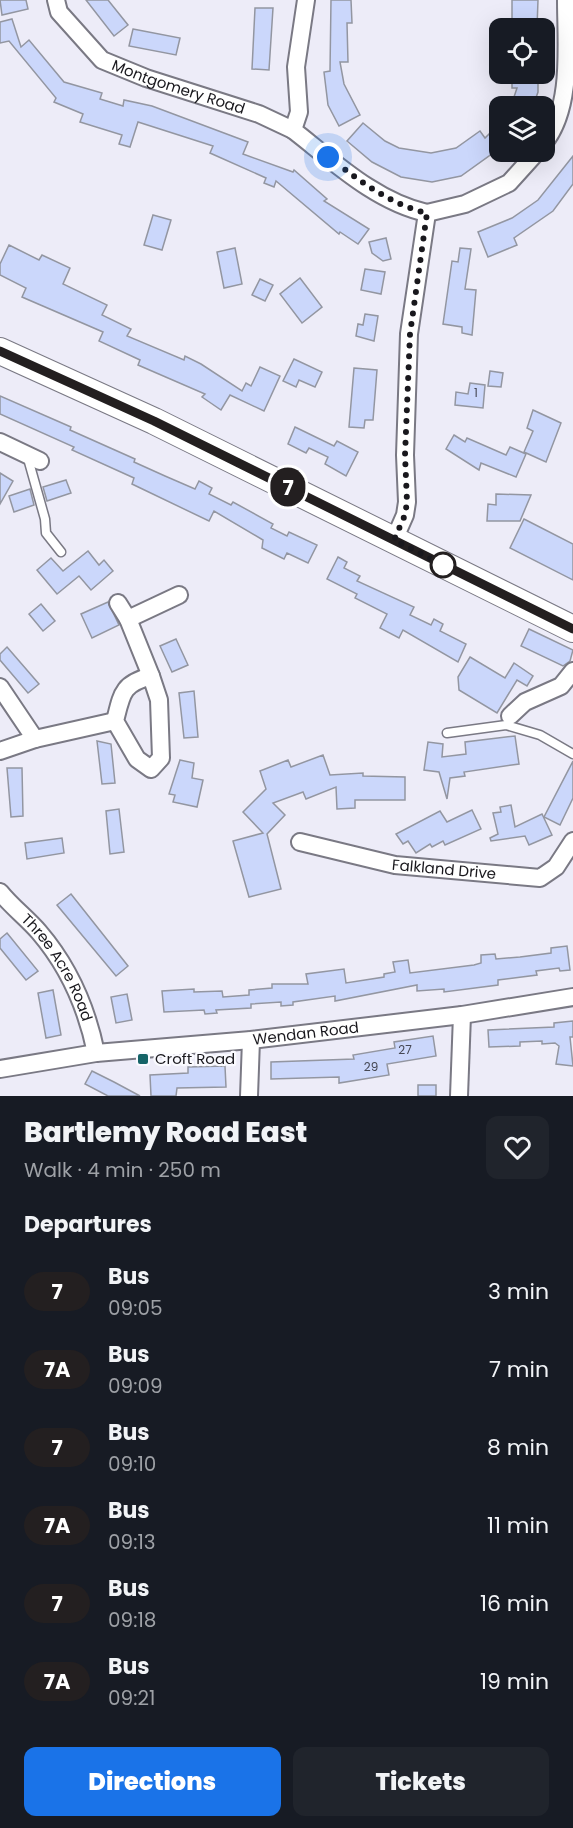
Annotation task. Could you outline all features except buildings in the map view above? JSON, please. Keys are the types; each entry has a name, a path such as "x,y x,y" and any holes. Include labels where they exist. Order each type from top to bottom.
{"main road":[{"path":"0,351 154,421 573,629"}],"street":[{"name":"Montgomery Road","path":"56,0 59,12 102,60 146,78 259,114 293,130 383,195 410,209 427,213"},
{"path":"293,130 299,112 296,67 306,0"},
{"path":"555,124 566,97 566,0"},
{"path":"394,540 405,515 407,502 405,455 410,334 427,213 465,204 509,183 528,162"},
{"path":"0,442 34,458"},
{"path":"128,619 179,595"},
{"path":"118,603 128,619 152,676 159,700 161,758 151,769 137,759 115,721 121,697 133,681 152,676"},
{"path":"510,716 525,702 561,686 573,670"},
{"path":"0,687 35,739"},
{"path":"0,751 35,739 115,721"},
{"name":"Falkland Drive","path":"300,842 395,865 540,878 556,867 573,841"},
{"name":"Three Acre Road","path":"0,892 39,932 70,977 88,1016 96,1053"},
{"name":"Wendan Road","path":"0,1069 96,1053 251,1040 462,1015 573,997"},
{"path":"459,1096 462,1015"},
{"path":"249,1096 251,1040"}],"lane":[{"path":"34,458 46,533 61,552"},
{"path":"447,733 506,724 540,735 573,754"}],"bus line":[{"name":"7","path":"0,351 154,421 573,629"}],"place":[{"name":"Croft Road","path":"143,1059"}],"route":[{"path":"328,157 383,195 410,209 427,213 410,334 405,455 407,502 405,515 394,540 451,569 443,565"}]}
